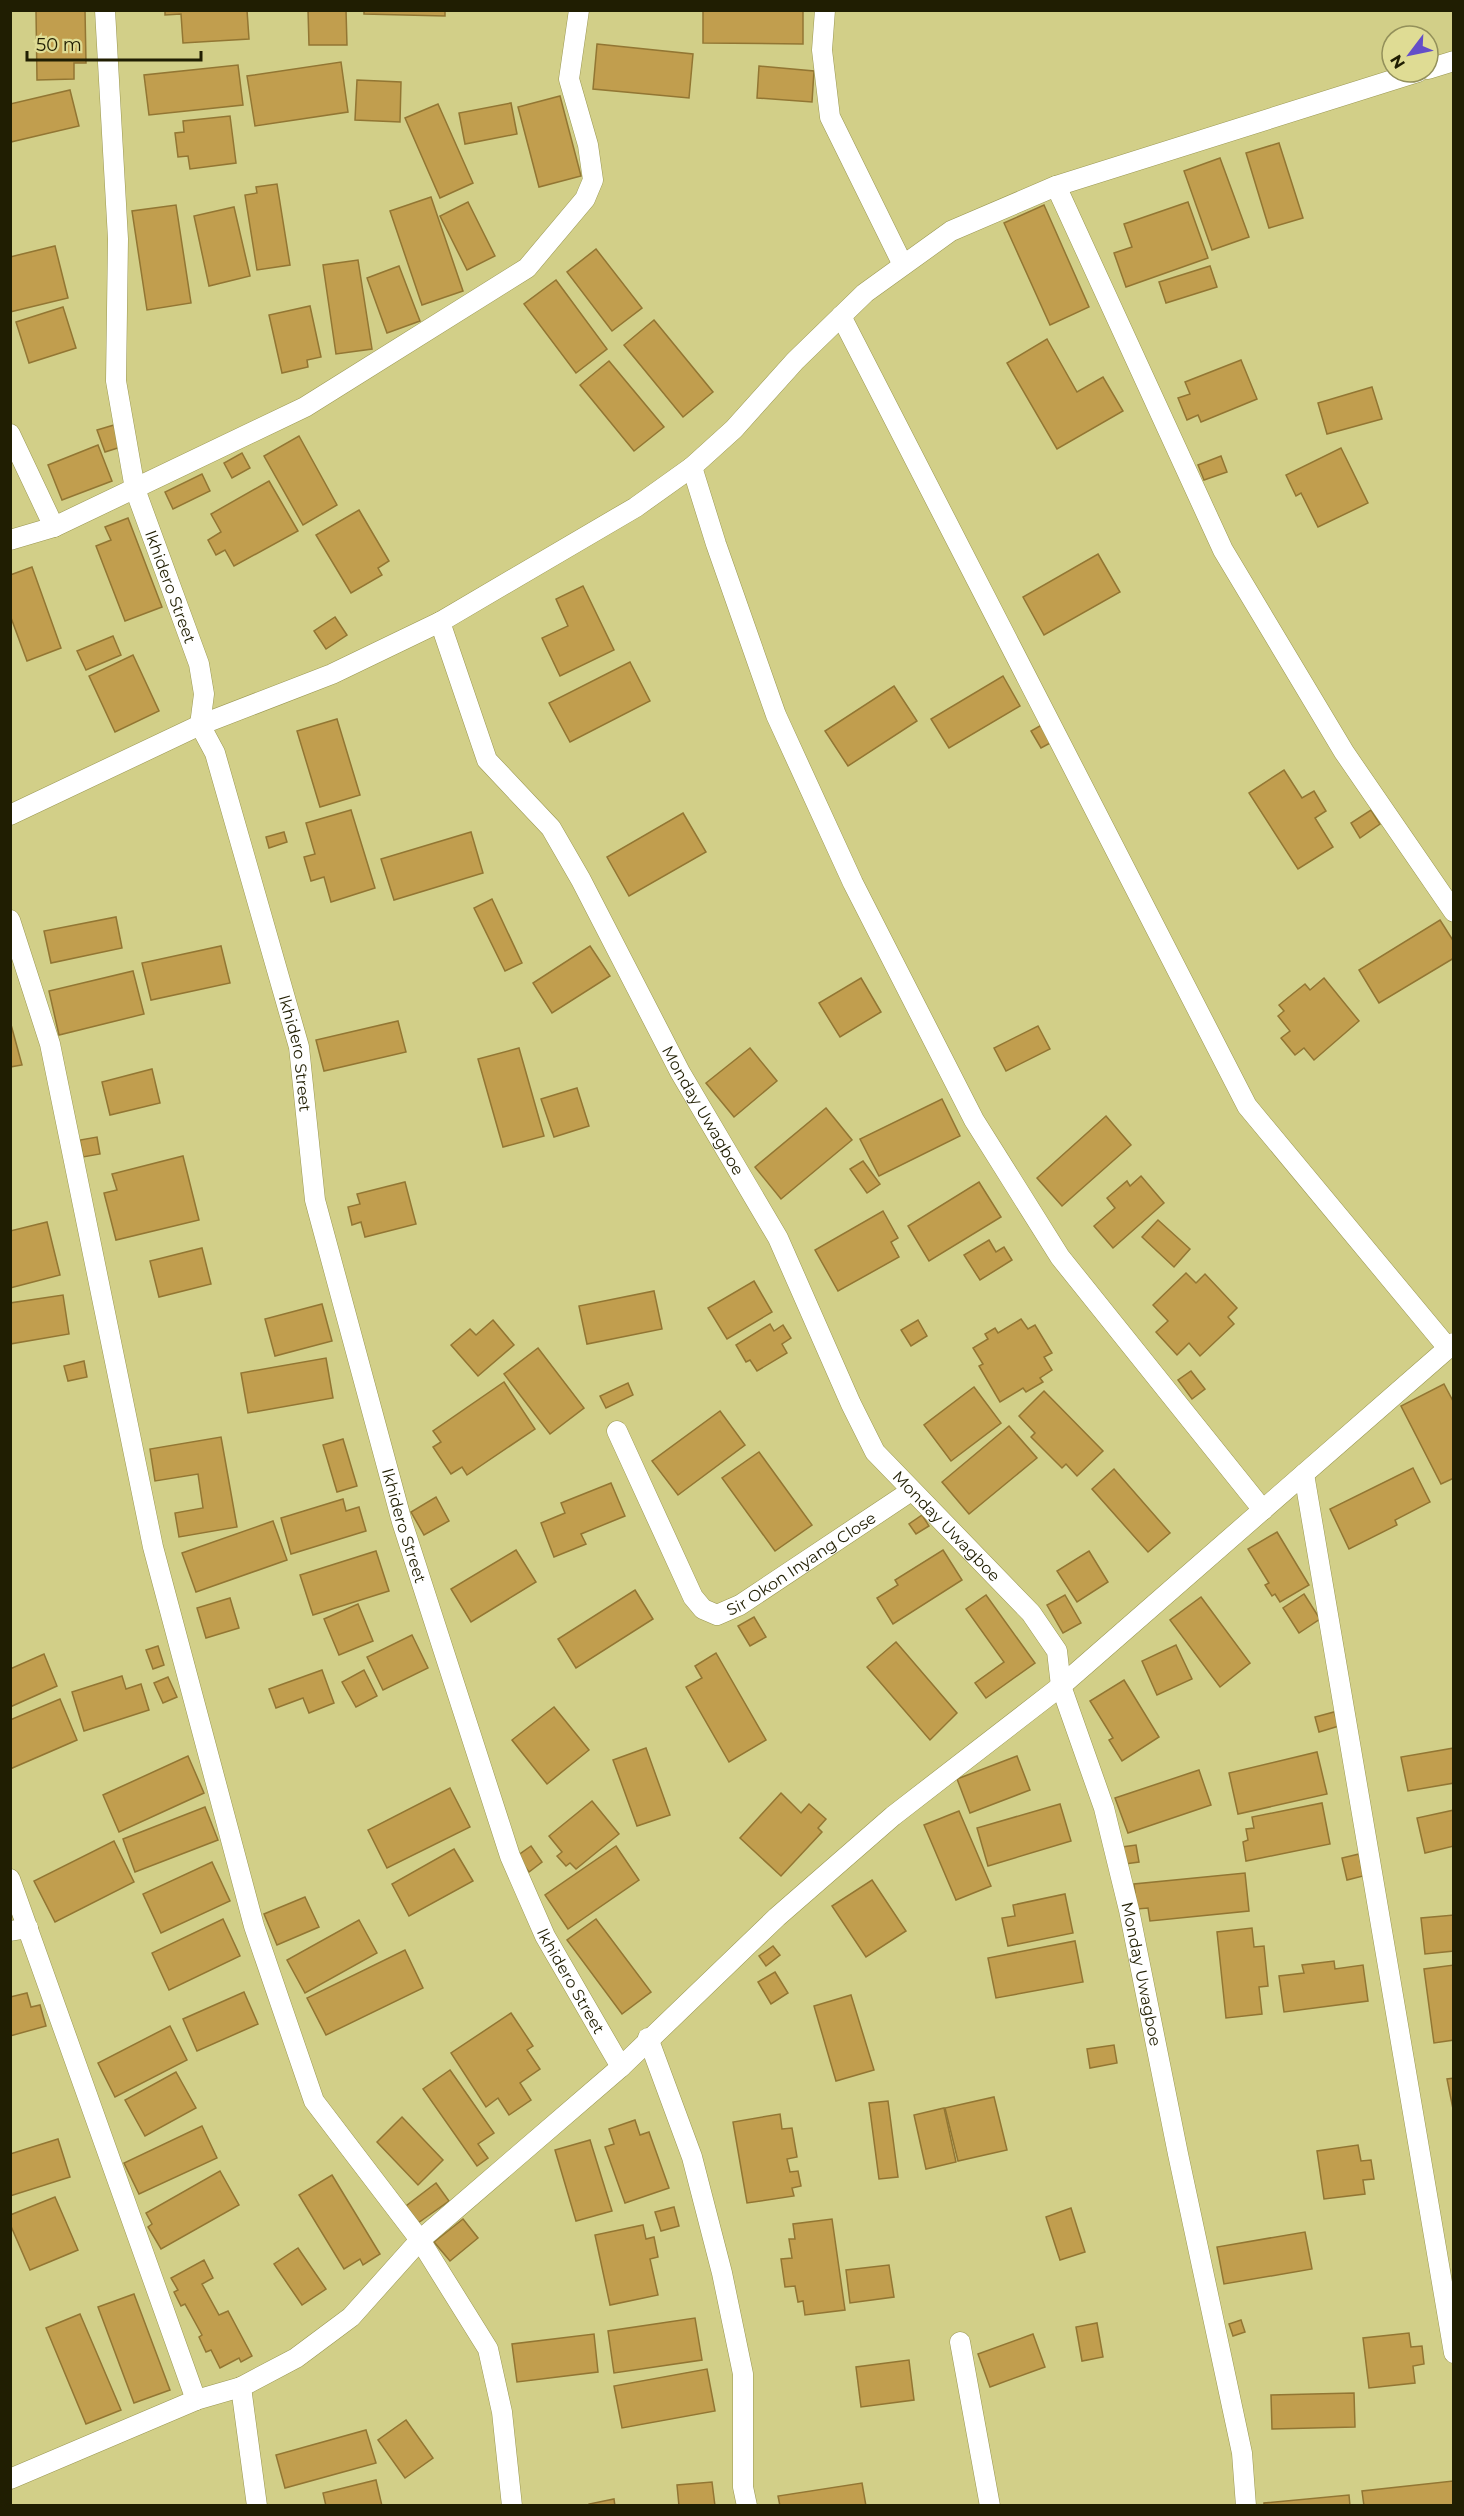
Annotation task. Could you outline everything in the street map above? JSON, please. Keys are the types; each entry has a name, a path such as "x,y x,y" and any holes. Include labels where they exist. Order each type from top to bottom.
{"street":[{"name":"Ikhidero Street","path":"105,10 118,239 116,381 135,489 199,664 204,694 200,725 214,753 299,1047 315,1200 402,1522 510,1856 545,1936 621,2067"},
{"path":"10,540 54,527 305,407 527,268 585,200 593,180 588,145 569,79 579,10"},
{"path":"825,10 822,50 830,117 903,266"},
{"path":"10,815 200,725 332,674 440,622 636,507 692,467 734,429 795,362 865,293 951,231 1056,186 1380,84"},
{"path":"1056,186 1223,550 1344,752 1454,912"},
{"path":"10,2479 196,2400 241,2387 296,2358 351,2317 420,2240 621,2067 648,2038 777,1917 893,1816 1061,1686 1451,1345 1247,1106 841,316"},
{"path":"10,434 54,527"},
{"path":"692,467 716,544 776,715 853,883 974,1120 1060,1257 1263,1510"},
{"name":"Monday Uwagboe","path":"440,622 487,760 551,828 680,1072 778,1238 850,1404 875,1452 1031,1612 1057,1651 1061,1686 1104,1808 1129,1910 1242,2453 1246,2505"},
{"path":"10,920 50,1044 153,1547 254,1926 314,2101 420,2240 488,2349 502,2412 512,2505"},
{"name":"Sir Okon Inyang Close","path":"616,1431 693,1596 704,1610 717,1616 740,1605 911,1491"},
{"path":"1304,1474 1454,2353"},
{"path":"10,1879 19,1930 196,2400"},
{"path":"648,2038 692,2157 743,2374 743,2487 747,2505"},
{"path":"960,2342 990,2505"},
{"path":"241,2387 257,2505"}],"building":[{"path":"85,10 86,63 74,63 74,79 37,80 36,11"},
{"path":"165,10 247,10 249,39 183,43 181,14 165,15"},
{"path":"308,10 346,10 347,45 309,45"},
{"path":"364,10 445,10 445,16 364,14"},
{"path":"703,10 803,10 803,44 703,43"},
{"path":"597,44 693,54 689,98 593,89"},
{"path":"341,62 348,112 255,126 247,76"},
{"path":"238,65 243,105 149,115 144,75"},
{"path":"759,66 814,71 812,102 757,98"},
{"path":"357,80 401,82 400,122 355,120"},
{"path":"70,90 79,126 11,142 10,104"},
{"path":"560,96 581,176 539,187 518,107"},
{"path":"511,103 517,134 465,144 459,113"},
{"path":"438,104 473,183 440,198 405,118"},
{"path":"230,116 236,163 190,169 188,156 178,157 175,133 184,132 183,121"},
{"path":"1279,143 1303,218 1269,228 1246,153"},
{"path":"1220,158 1249,237 1212,250 1184,171"},
{"path":"277,184 290,265 257,270 245,195 257,193 256,187"},
{"path":"431,197 463,291 422,305 390,211"},
{"path":"468,202 495,256 467,270 440,216"},
{"path":"1188,202 1208,258 1126,287 1114,253 1132,247 1124,224"},
{"path":"176,205 191,303 147,310 132,211"},
{"path":"1044,205 1089,307 1050,325 1004,223"},
{"path":"234,207 250,276 209,286 194,216"},
{"path":"55,246 68,298 10,312 10,257"},
{"path":"596,249 642,308 612,331 567,272"},
{"path":"358,260 372,349 336,354 323,265"},
{"path":"399,266 420,321 387,333 367,278"},
{"path":"1210,266 1217,287 1166,303 1159,282"},
{"path":"556,280 607,349 576,373 524,304"},
{"path":"310,306 321,357 307,360 308,367 282,373 269,315"},
{"path":"63,307 76,348 29,363 16,322"},
{"path":"654,320 713,392 683,417 624,345"},
{"path":"1047,339 1077,392 1103,377 1123,411 1057,449 1007,363"},
{"path":"1241,360 1257,399 1201,422 1198,415 1187,420 1178,398 1190,394 1185,382"},
{"path":"609,361 664,427 634,451 580,385"},
{"path":"1372,387 1382,419 1327,434 1318,403"},
{"path":"114,425 121,447 105,452 97,430"},
{"path":"299,436 337,505 303,525 264,456"},
{"path":"98,445 112,481 62,500 48,465"},
{"path":"1341,448 1368,503 1318,527 1301,493 1296,496 1286,475"},
{"path":"242,453 250,468 232,478 224,463"},
{"path":"1221,456 1227,472 1204,480 1198,465"},
{"path":"202,474 210,491 173,509 165,492"},
{"path":"269,481 298,531 234,566 225,550 216,555 208,540 221,532 211,514"},
{"path":"359,510 389,561 378,568 382,575 351,593 316,535"},
{"path":"128,518 162,607 125,621 96,546 111,540 105,527"},
{"path":"1098,554 1120,592 1044,635 1023,597"},
{"path":"32,567 61,648 27,661 10,615 10,575"},
{"path":"583,586 614,650 560,676 542,638 568,626 556,599"},
{"path":"335,617 347,635 326,649 314,631"},
{"path":"113,636 121,655 86,670 77,651"},
{"path":"133,655 159,711 115,732 89,676"},
{"path":"630,662 650,701 570,742 549,703"},
{"path":"1003,676 1020,706 949,748 931,719"},
{"path":"894,686 917,721 848,766 825,731"},
{"path":"337,719 360,795 320,807 297,731"},
{"path":"1045,723 1054,741 1041,748 1031,731"},
{"path":"1284,770 1302,798 1314,791 1326,811 1315,818 1333,847 1298,869 1249,793"},
{"path":"351,810 375,888 331,902 324,877 311,881 304,857 315,854 306,823"},
{"path":"1371,810 1380,824 1360,838 1351,823"},
{"path":"683,813 706,852 629,896 607,857"},
{"path":"284,832 287,842 269,848 266,837"},
{"path":"471,832 483,873 394,900 381,859"},
{"path":"492,899 522,963 505,971 474,908"},
{"path":"116,917 122,948 51,963 44,931"},
{"path":"1440,920 1454,942 1454,958 1379,1003 1359,970"},
{"path":"221,946 230,983 151,1000 142,963"},
{"path":"590,946 610,976 552,1013 533,983"},
{"path":"133,971 144,1014 59,1035 49,991"},
{"path":"861,978 881,1012 840,1037 819,1003"},
{"path":"1324,978 1359,1021 1314,1060 1304,1048 1295,1055 1281,1038 1290,1031 1278,1016 1284,1011 1279,1005 1305,984 1310,990"},
{"path":"10,1021 22,1065 10,1067"},
{"path":"398,1021 406,1052 324,1071 316,1040"},
{"path":"1038,1026 1050,1049 1006,1071 994,1048"},
{"path":"519,1048 544,1136 503,1147 478,1059"},
{"path":"750,1048 777,1081 734,1117 706,1083"},
{"path":"152,1069 160,1103 110,1115 102,1082"},
{"path":"577,1088 589,1126 554,1137 541,1099"},
{"path":"942,1099 960,1136 879,1176 860,1139"},
{"path":"826,1108 852,1140 781,1199 755,1167"},
{"path":"1106,1116 1131,1145 1062,1206 1037,1178"},
{"path":"97,1137 100,1154 83,1157 80,1140"},
{"path":"183,1156 199,1220 116,1240 104,1193 117,1190 112,1174"},
{"path":"863,1161 880,1184 867,1193 850,1169"},
{"path":"1141,1176 1164,1203 1113,1248 1094,1226 1115,1208 1107,1198 1127,1181 1130,1186"},
{"path":"405,1182 416,1224 365,1237 361,1222 352,1225 348,1207 360,1204 357,1194"},
{"path":"979,1182 1001,1217 929,1261 908,1226"},
{"path":"883,1211 898,1238 891,1242 899,1257 838,1291 815,1250"},
{"path":"1158,1220 1190,1249 1174,1267 1142,1237"},
{"path":"47,1222 60,1275 10,1288 10,1231"},
{"path":"989,1240 996,1252 1004,1247 1012,1260 980,1280 964,1255"},
{"path":"202,1248 211,1284 159,1297 150,1261"},
{"path":"1186,1273 1196,1283 1205,1274 1237,1308 1228,1317 1234,1324 1200,1356 1189,1343 1177,1355 1156,1332 1168,1321 1153,1305"},
{"path":"754,1281 772,1312 727,1339 708,1308"},
{"path":"654,1291 662,1329 587,1344 579,1306"},
{"path":"63,1295 69,1334 10,1344 10,1303"},
{"path":"322,1304 332,1341 275,1356 265,1319"},
{"path":"1021,1319 1028,1329 1035,1325 1052,1353 1044,1357 1052,1370 1040,1378 1043,1382 1026,1392 1023,1388 1000,1402 979,1366 983,1364 973,1348 988,1339 985,1334 995,1328 998,1333"},
{"path":"493,1320 514,1345 478,1376 451,1345 470,1329 476,1335"},
{"path":"918,1320 927,1336 911,1346 901,1330"},
{"path":"770,1324 774,1331 783,1325 791,1338 782,1344 787,1353 757,1371 750,1360 746,1362 736,1345"},
{"path":"538,1348 584,1408 550,1434 504,1374"},
{"path":"326,1358 333,1398 248,1413 241,1373"},
{"path":"84,1361 87,1377 68,1381 64,1366"},
{"path":"1191,1371 1205,1389 1192,1399 1178,1380"},
{"path":"504,1382 535,1429 467,1475 462,1467 451,1474 433,1447 441,1442 433,1431"},
{"path":"628,1383 633,1395 606,1408 600,1396"},
{"path":"1444,1384 1454,1403 1454,1478 1441,1484 1401,1406"},
{"path":"974,1387 1001,1423 951,1461 924,1425"},
{"path":"1044,1391 1103,1451 1077,1476 1066,1464 1062,1468 1031,1437 1035,1433 1019,1416"},
{"path":"720,1411 745,1445 678,1495 652,1461"},
{"path":"1009,1426 1037,1458 969,1514 942,1482"},
{"path":"221,1437 237,1527 179,1537 175,1513 203,1508 198,1474 155,1481 150,1449"},
{"path":"343,1439 357,1486 337,1492 323,1445"},
{"path":"759,1452 812,1525 775,1551 722,1478"},
{"path":"1413,1468 1430,1502 1395,1520 1397,1525 1349,1549 1330,1509"},
{"path":"1114,1469 1170,1533 1148,1552 1092,1489"},
{"path":"611,1483 625,1516 581,1534 586,1544 554,1557 541,1523 565,1513 561,1503"},
{"path":"436,1497 449,1521 424,1535 411,1512"},
{"path":"343,1499 346,1511 359,1507 366,1531 291,1554 281,1518"},
{"path":"922,1515 929,1526 916,1534 909,1524"},
{"path":"273,1521 287,1560 196,1592 182,1553"},
{"path":"1277,1532 1309,1585 1280,1602 1275,1594 1272,1596 1265,1585 1269,1583 1248,1549"},
{"path":"516,1550 536,1582 471,1622 451,1589"},
{"path":"943,1550 962,1580 893,1624 877,1598 898,1585 895,1580"},
{"path":"376,1551 389,1591 313,1615 300,1575"},
{"path":"1089,1551 1108,1582 1077,1602 1057,1571"},
{"path":"635,1590 653,1619 576,1668 558,1639"},
{"path":"1304,1594 1320,1619 1299,1633 1283,1608"},
{"path":"986,1595 1035,1663 986,1698 975,1683 1004,1662 966,1609"},
{"path":"1065,1595 1081,1623 1063,1633 1047,1605"},
{"path":"1201,1597 1250,1663 1220,1687 1170,1620"},
{"path":"230,1598 239,1628 206,1638 197,1608"},
{"path":"358,1604 373,1641 339,1655 324,1619"},
{"path":"754,1617 766,1637 750,1646 738,1626"},
{"path":"412,1635 428,1668 383,1690 367,1657"},
{"path":"896,1642 957,1713 930,1740 867,1667"},
{"path":"1176,1645 1192,1679 1157,1695 1142,1661"},
{"path":"158,1646 164,1665 153,1669 146,1650"},
{"path":"716,1653 766,1740 729,1762 686,1687 702,1678 695,1666"},
{"path":"44,1654 57,1686 10,1707 10,1669"},
{"path":"322,1670 334,1703 309,1713 303,1698 276,1708 269,1689"},
{"path":"364,1670 377,1696 356,1707 342,1682"},
{"path":"122,1676 126,1689 141,1684 149,1710 84,1731 72,1692"},
{"path":"168,1677 177,1697 163,1703 154,1683"},
{"path":"1124,1680 1159,1737 1122,1761 1109,1740 1113,1738 1090,1701"},
{"path":"60,1699 77,1740 10,1769 10,1720"},
{"path":"554,1707 589,1750 547,1784 512,1740"},
{"path":"1334,1712 1339,1726 1319,1732 1315,1717"},
{"path":"646,1748 670,1815 637,1826 613,1760"},
{"path":"1454,1748 1454,1783 1408,1791 1401,1757"},
{"path":"1317,1752 1327,1794 1238,1814 1229,1773"},
{"path":"188,1756 204,1793 119,1832 103,1795"},
{"path":"1017,1756 1030,1790 970,1813 957,1779"},
{"path":"1199,1770 1211,1805 1128,1833 1115,1798"},
{"path":"450,1788 470,1827 387,1868 368,1830"},
{"path":"781,1793 801,1813 809,1804 826,1819 818,1828 822,1832 781,1876 740,1838"},
{"path":"592,1801 619,1834 576,1869 570,1863 566,1866 557,1856 562,1852 549,1836"},
{"path":"1322,1803 1330,1844 1246,1861 1243,1842 1248,1840 1246,1829 1254,1828 1252,1817"},
{"path":"1060,1804 1071,1841 988,1866 977,1828"},
{"path":"205,1807 218,1840 135,1872 123,1839"},
{"path":"1454,1810 1454,1846 1425,1853 1417,1818"},
{"path":"959,1811 991,1886 956,1900 924,1825"},
{"path":"114,1841 134,1882 55,1922 34,1881"},
{"path":"1136,1845 1139,1862 1125,1864 1122,1847"},
{"path":"531,1846 542,1862 529,1872 517,1856"},
{"path":"616,1846 639,1880 568,1929 545,1895"},
{"path":"454,1849 473,1881 409,1916 392,1884"},
{"path":"1359,1854 1363,1876 1347,1880 1342,1858"},
{"path":"212,1862 230,1901 161,1933 143,1894"},
{"path":"1245,1873 1249,1911 1150,1921 1148,1908 1137,1909 1134,1884"},
{"path":"872,1880 906,1931 866,1957 832,1906"},
{"path":"1065,1894 1073,1933 1008,1946 1002,1918 1015,1916 1013,1905"},
{"path":"305,1897 319,1927 277,1945 264,1914"},
{"path":"1454,1915 1454,1951 1425,1954 1421,1918"},
{"path":"223,1919 240,1956 169,1990 152,1953"},
{"path":"596,1919 651,1992 622,2014 567,1940"},
{"path":"359,1920 377,1953 305,1993 287,1960"},
{"path":"1252,1928 1254,1947 1264,1946 1268,1986 1259,1987 1262,2014 1226,2018 1217,1932"},
{"path":"1075,1941 1083,1982 996,1998 988,1958"},
{"path":"773,1946 780,1955 766,1966 759,1956"},
{"path":"405,1950 423,1988 326,2035 307,1998"},
{"path":"1334,1961 1335,1969 1363,1965 1368,2001 1284,2012 1279,1976 1304,1973 1302,1965"},
{"path":"1454,1965 1454,2040 1434,2043 1424,1969"},
{"path":"775,1972 788,1993 771,2004 758,1982"},
{"path":"244,1992 258,2024 197,2051 183,2019"},
{"path":"27,1993 31,2007 40,2005 46,2026 10,2036 10,1997"},
{"path":"851,1995 874,2070 836,2081 814,2006"},
{"path":"511,2013 533,2046 527,2050 540,2069 520,2083 531,2100 509,2115 498,2098 486,2107 451,2053"},
{"path":"170,2026 187,2060 115,2097 98,2063"},
{"path":"1114,2045 1117,2063 1090,2068 1087,2049"},
{"path":"450,2070 494,2133 478,2144 488,2158 477,2166 423,2089"},
{"path":"176,2072 196,2108 145,2136 125,2100"},
{"path":"1454,2078 1454,2114 1447,2079"},
{"path":"994,2097 1007,2150 958,2161 945,2108"},
{"path":"888,2101 898,2177 879,2179 869,2103"},
{"path":"944,2108 956,2162 926,2169 914,2115"},
{"path":"780,2114 782,2129 792,2128 797,2157 787,2159 790,2172 798,2171 801,2186 792,2188 794,2196 747,2203 733,2122"},
{"path":"402,2117 443,2160 418,2185 377,2142"},
{"path":"635,2120 640,2135 649,2132 669,2188 625,2203 605,2147 614,2144 609,2129"},
{"path":"202,2126 217,2158 139,2194 124,2163"},
{"path":"58,2139 70,2177 10,2196 10,2154"},
{"path":"590,2140 612,2211 576,2221 555,2150"},
{"path":"1358,2145 1361,2161 1371,2160 1374,2179 1363,2180 1365,2194 1324,2199 1317,2151"},
{"path":"220,2171 239,2205 161,2249 148,2227 152,2224 146,2213"},
{"path":"332,2175 380,2254 363,2265 360,2259 344,2269 299,2195"},
{"path":"436,2183 449,2201 418,2223 406,2206"},
{"path":"55,2197 78,2250 30,2270 10,2224 10,2215"},
{"path":"674,2207 679,2226 661,2231 655,2212"},
{"path":"1071,2208 1085,2252 1060,2260 1046,2217"},
{"path":"463,2219 478,2238 450,2261 434,2242"},
{"path":"832,2219 845,2310 805,2315 803,2301 798,2302 795,2286 785,2287 781,2259 792,2258 789,2239 795,2239 793,2224"},
{"path":"643,2225 646,2239 654,2237 658,2257 650,2259 658,2295 610,2305 595,2235"},
{"path":"1305,2232 1312,2269 1224,2284 1217,2247"},
{"path":"298,2248 326,2289 302,2305 274,2264"},
{"path":"204,2260 213,2278 202,2284 219,2315 228,2311 252,2356 241,2362 239,2358 220,2368 211,2350 206,2352 199,2337 202,2335 185,2304 181,2306 174,2292 178,2290 171,2278"},
{"path":"889,2265 894,2297 850,2303 846,2270"},
{"path":"134,2294 170,2390 134,2403 98,2307"},
{"path":"80,2314 121,2410 86,2424 46,2328"},
{"path":"695,2318 702,2360 614,2373 608,2331"},
{"path":"1241,2320 1245,2332 1233,2336 1229,2324"},
{"path":"1097,2323 1103,2357 1082,2361 1076,2327"},
{"path":"1409,2333 1411,2347 1422,2346 1424,2364 1413,2366 1415,2383 1369,2388 1363,2338"},
{"path":"594,2334 598,2372 517,2382 512,2344"},
{"path":"1033,2334 1045,2367 990,2387 978,2354"},
{"path":"909,2360 914,2400 861,2407 856,2367"},
{"path":"707,2369 715,2411 622,2428 614,2386"},
{"path":"1354,2393 1355,2427 1272,2429 1271,2395"},
{"path":"406,2420 433,2458 405,2478 378,2440"},
{"path":"366,2430 376,2463 285,2488 276,2455"},
{"path":"376,2480 382,2506 326,2506 323,2493"},
{"path":"1453,2481 1454,2506 1364,2506 1362,2491"},
{"path":"712,2482 715,2506 679,2506 677,2485"},
{"path":"862,2483 866,2506 780,2506 778,2496"},
{"path":"1349,2495 1350,2506 1264,2506 1264,2503"},
{"path":"614,2499 615,2506 589,2506 589,2504"}]}
